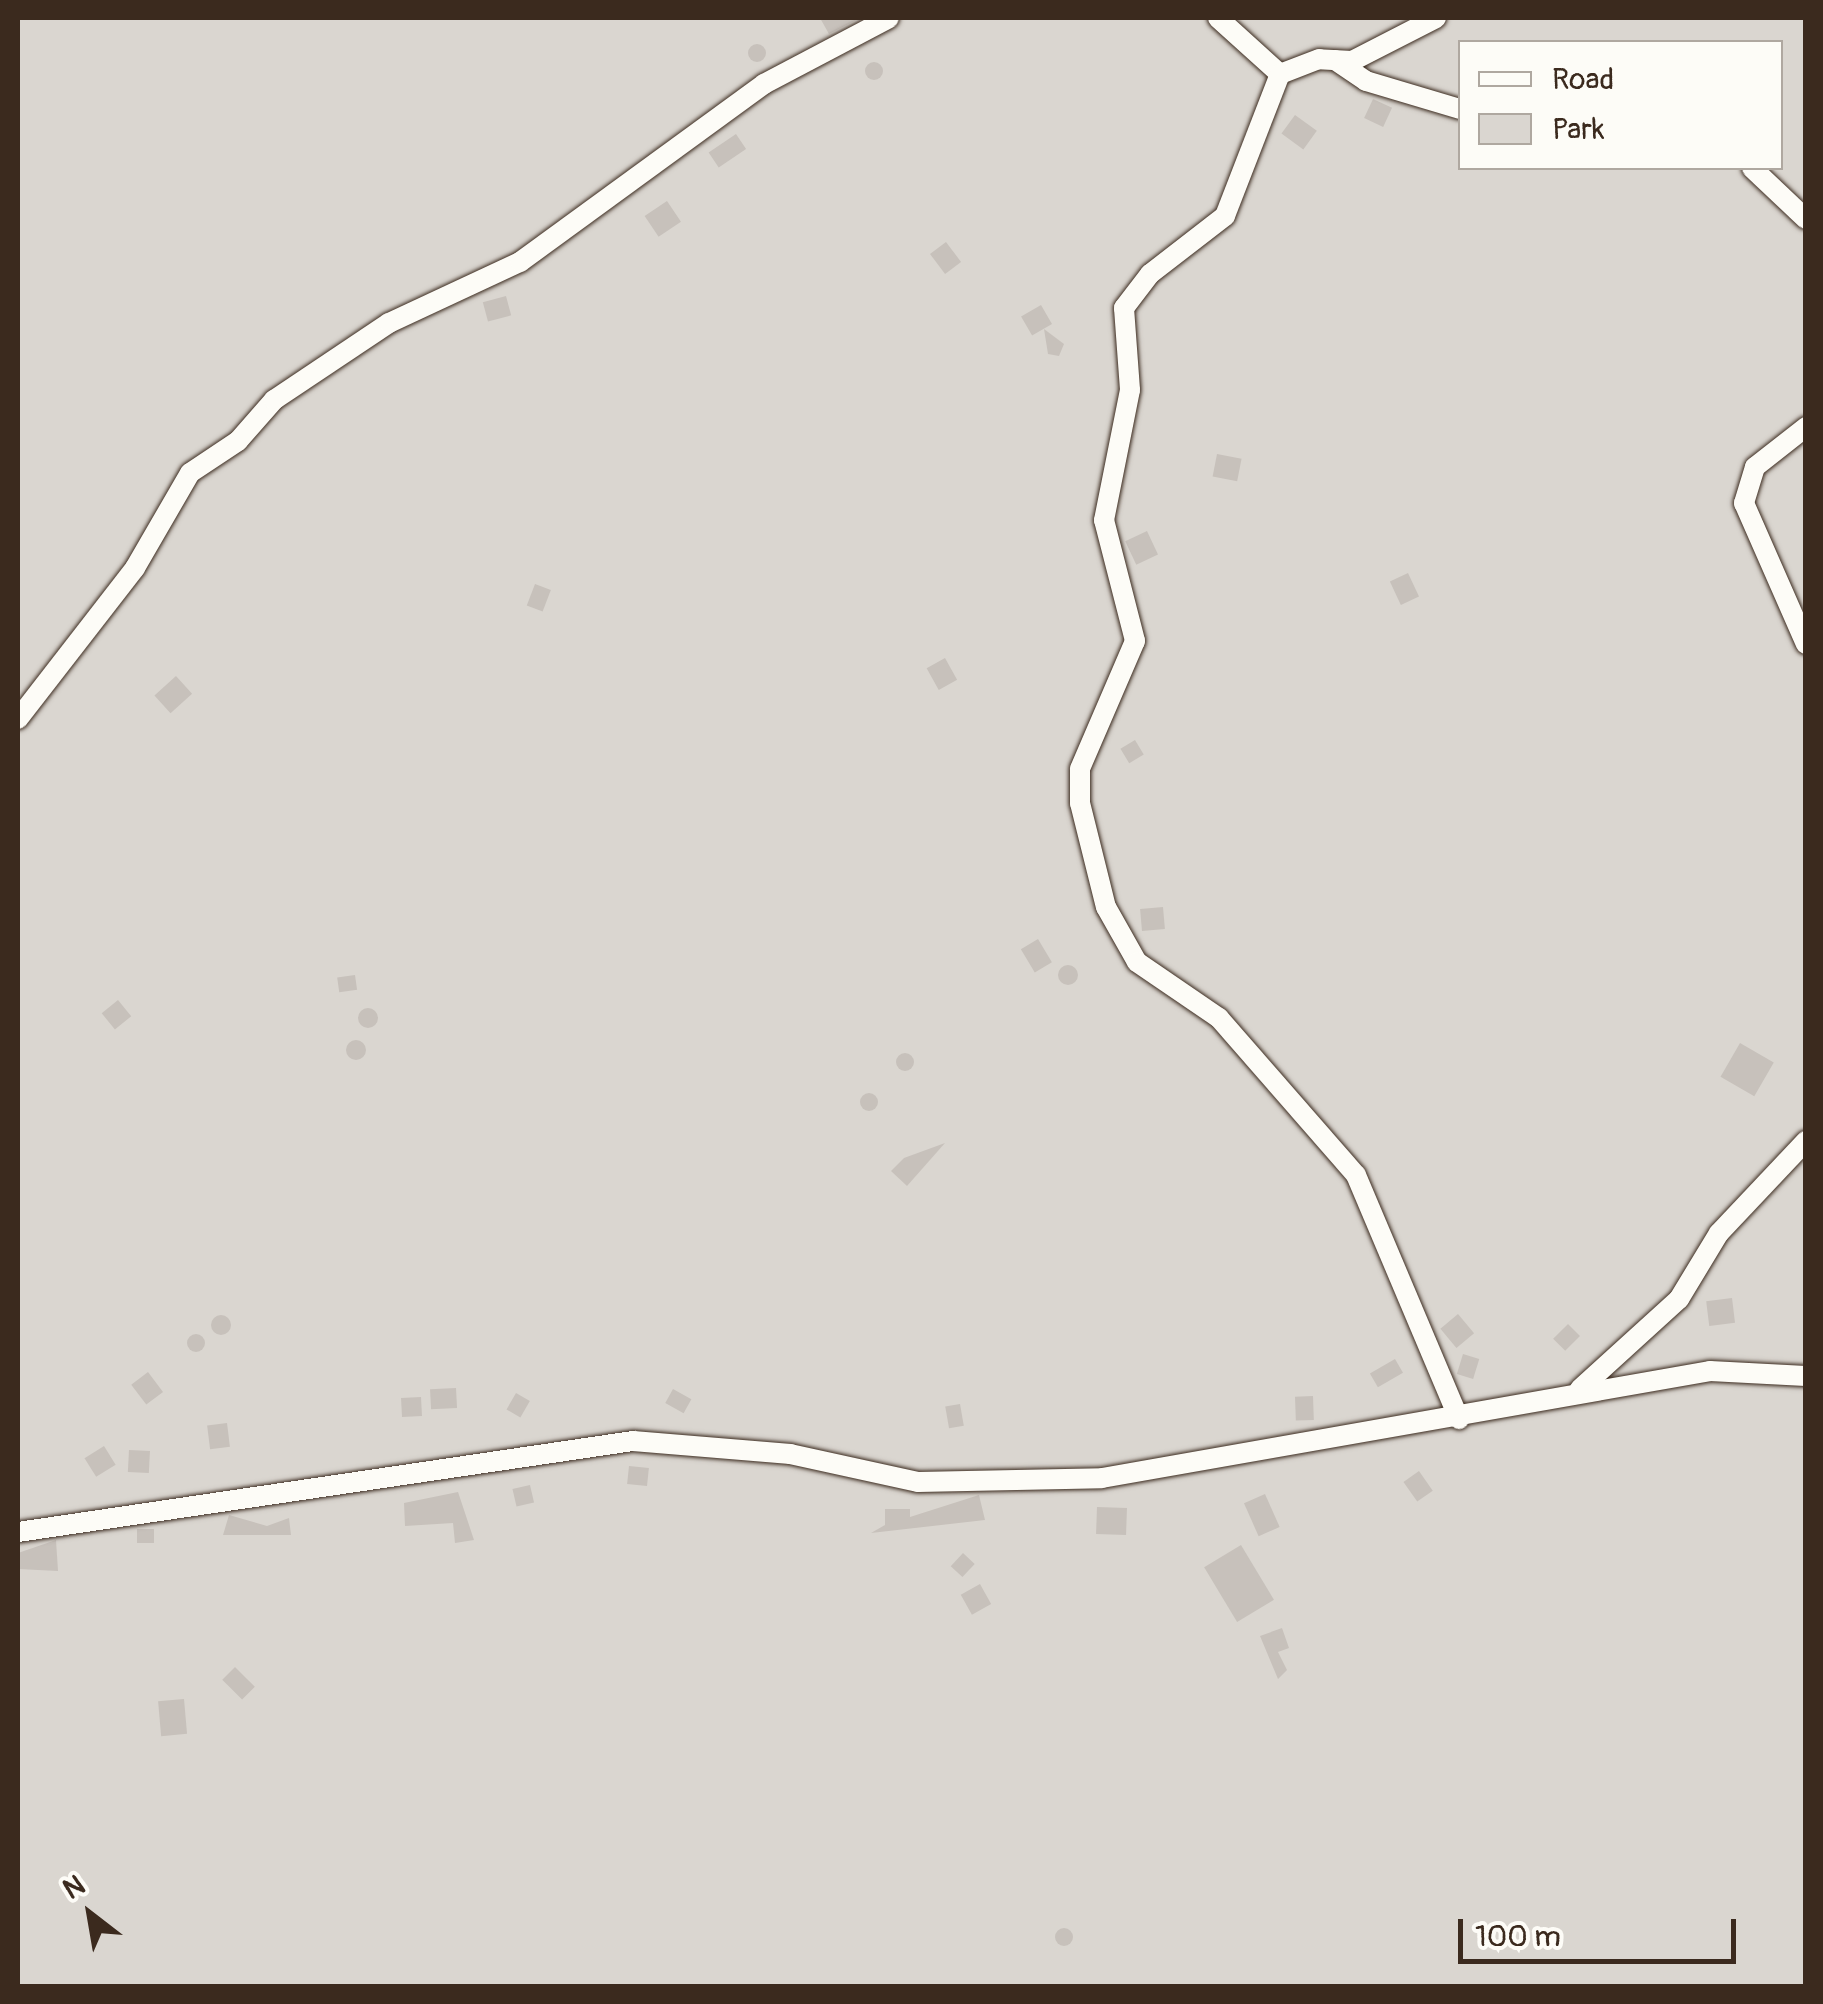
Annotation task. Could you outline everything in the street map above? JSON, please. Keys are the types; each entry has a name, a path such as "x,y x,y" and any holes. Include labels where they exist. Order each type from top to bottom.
{"street":[{"path":"18,719 135,568 190,474 238,442 274,400 388,323 520,262 764,84 889,18"},
{"path":"1218,18 1280,74"},
{"path":"1280,74 1335,60 1352,60 1436,18"},
{"path":"1335,60 1366,81 1458,108"},
{"path":"1280,74 1225,216 1150,274 1124,308 1130,390 1104,520 1135,640 1080,769 1080,804 1106,907 1138,962 1219,1018 1356,1175 1459,1419"},
{"path":"1754,170 1806,219"},
{"path":"1806,426 1755,466 1744,503 1806,644"},
{"path":"1575,1392 1669,1310 1719,1234 1806,1142"},
{"path":"18,1532 633,1441 790,1454 918,1482 1066,1478 1459,1419 1575,1392 1710,1371 1806,1376"}],"green space":[{"path":"18,18 1805,18 1805,1986 18,1986"}],"building":[{"path":"820,18 860,18 829,34"},
{"path":"757,44 764,46 764,60 757,62 750,60 748,53 750,46"},
{"path":"874,62 881,64 881,78 874,80 867,78 865,71 867,64"},
{"path":"1373,99 1392,108 1383,127 1364,118"},
{"path":"1295,115 1317,131 1303,149 1281,134"},
{"path":"736,134 746,149 719,167 709,152"},
{"path":"667,201 681,222 659,237 645,216"},
{"path":"946,242 961,262 945,274 930,254"},
{"path":"506,296 511,315 488,322 483,302"},
{"path":"1041,305 1052,324 1032,336 1021,316"},
{"path":"1044,329 1064,344 1059,356 1048,354"},
{"path":"1217,454 1242,459 1237,481 1213,477"},
{"path":"1147,531 1158,555 1136,565 1125,541"},
{"path":"1408,573 1419,597 1401,605 1390,581"},
{"path":"535,584 551,590 543,612 527,605"},
{"path":"945,658 957,680 939,690 927,668"},
{"path":"176,676 192,694 171,713 154,695"},
{"path":"1135,740 1144,755 1129,763 1120,749"},
{"path":"1163,907 1165,929 1142,931 1140,909"},
{"path":"1038,939 1052,962 1035,972 1021,949"},
{"path":"1068,965 1078,975 1068,985 1058,975"},
{"path":"355,975 357,990 339,992 337,978"},
{"path":"118,1000 131,1016 115,1030 102,1013"},
{"path":"368,1008 378,1018 368,1028 358,1018"},
{"path":"356,1040 366,1050 356,1060 346,1050"},
{"path":"1740,1043 1774,1062 1754,1096 1720,1077"},
{"path":"905,1053 912,1055 912,1069 905,1071 898,1069 896,1062 898,1055"},
{"path":"869,1093 876,1095 876,1109 869,1111 862,1109 860,1102 862,1095"},
{"path":"945,1143 907,1186 891,1171 904,1158"},
{"path":"1732,1298 1735,1323 1709,1326 1706,1301"},
{"path":"1458,1314 1474,1333 1456,1348 1440,1329"},
{"path":"221,1315 231,1325 221,1335 211,1325"},
{"path":"1568,1324 1580,1336 1565,1351 1553,1339"},
{"path":"196,1334 203,1336 203,1350 196,1352 189,1350 187,1343 189,1336"},
{"path":"1463,1354 1479,1359 1473,1379 1457,1374"},
{"path":"1395,1359 1403,1373 1378,1387 1370,1374"},
{"path":"148,1372 163,1392 146,1405 131,1385"},
{"path":"456,1388 457,1408 431,1409 430,1389"},
{"path":"673,1389 691,1399 684,1413 665,1403"},
{"path":"516,1393 530,1401 520,1417 506,1409"},
{"path":"1313,1396 1314,1420 1296,1421 1295,1397"},
{"path":"421,1397 422,1416 402,1417 401,1398"},
{"path":"960,1404 964,1426 949,1428 945,1407"},
{"path":"227,1423 230,1447 210,1449 207,1425"},
{"path":"104,1446 116,1465 96,1477 84,1458"},
{"path":"129,1450 150,1451 149,1473 128,1472"},
{"path":"629,1466 649,1468 647,1486 627,1484"},
{"path":"1419,1471 1433,1491 1417,1502 1403,1482"},
{"path":"530,1485 534,1503 517,1507 512,1489"},
{"path":"458,1492 474,1540 455,1543 453,1523 405,1526 404,1503"},
{"path":"1265,1494 1280,1527 1259,1536 1244,1503"},
{"path":"979,1495 985,1520 871,1533 885,1525 885,1509 910,1509 910,1517"},
{"path":"1097,1507 1127,1508 1126,1535 1096,1534"},
{"path":"229,1515 267,1526 289,1518 291,1535 223,1535"},
{"path":"137,1529 154,1529 154,1543 137,1543"},
{"path":"56,1540 58,1571 18,1569 18,1553"},
{"path":"1241,1545 1274,1600 1237,1622 1204,1567"},
{"path":"963,1553 975,1564 962,1577 951,1566"},
{"path":"980,1584 991,1604 972,1615 961,1595"},
{"path":"1282,1628 1289,1648 1278,1652 1287,1670 1278,1679 1260,1636"},
{"path":"235,1667 255,1687 242,1700 222,1680"},
{"path":"184,1699 187,1734 161,1736 158,1701"},
{"path":"1064,1928 1071,1930 1071,1944 1064,1946 1057,1944 1055,1937 1057,1930"}]}
